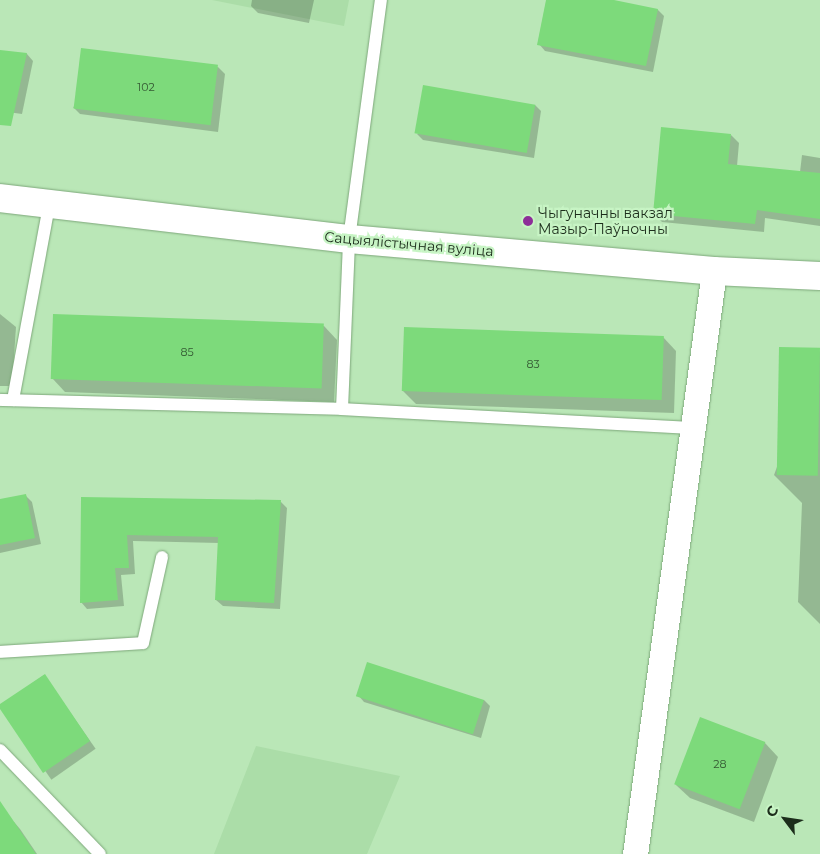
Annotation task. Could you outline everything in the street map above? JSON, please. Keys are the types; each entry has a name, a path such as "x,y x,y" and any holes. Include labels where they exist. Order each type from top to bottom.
{"street":[{"name":"Сацыялістычная вуліца","path":"0,198 349,239 714,271 820,276"},
{"path":"635,854 714,271"}],"lane":[{"path":"342,409 349,239 381,0"},
{"path":"13,400 49,205"},
{"path":"0,400 342,409 694,428"},
{"path":"0,652 143,643 162,557"},
{"path":"0,750 100,854"}],"shaded area":[{"path":"212,0 349,0 344,26"},
{"path":"256,746 400,776 367,854 214,854"}],"building":[{"path":"546,0 614,0 658,9 646,66 537,45"},
{"path":"81,48 218,65 211,125 74,109"},
{"path":"0,50 27,53 11,126 0,125"},
{"path":"423,85 535,105 527,153 414,133"},
{"path":"661,127 731,134 728,164 820,173 820,219 757,210 755,224 653,214"},
{"path":"53,314 324,323 322,388 51,379"},
{"path":"404,327 664,336 662,400 402,391"},
{"path":"779,347 820,348 818,476 777,475"},
{"path":"26,494 35,538 0,545 0,499"},
{"path":"81,497 281,500 274,603 215,600 218,537 127,535 129,568 115,568 118,600 80,603"},
{"path":"367,662 484,700 473,734 356,696"},
{"path":"45,674 90,741 43,773 0,709 0,704"},
{"path":"700,717 765,742 740,809 674,784"},
{"path":"0,801 36,854 0,854"}],"place":[{"name":"Чыгуначны вакзал Мазыр-Паўночны","path":"528,221"}]}
